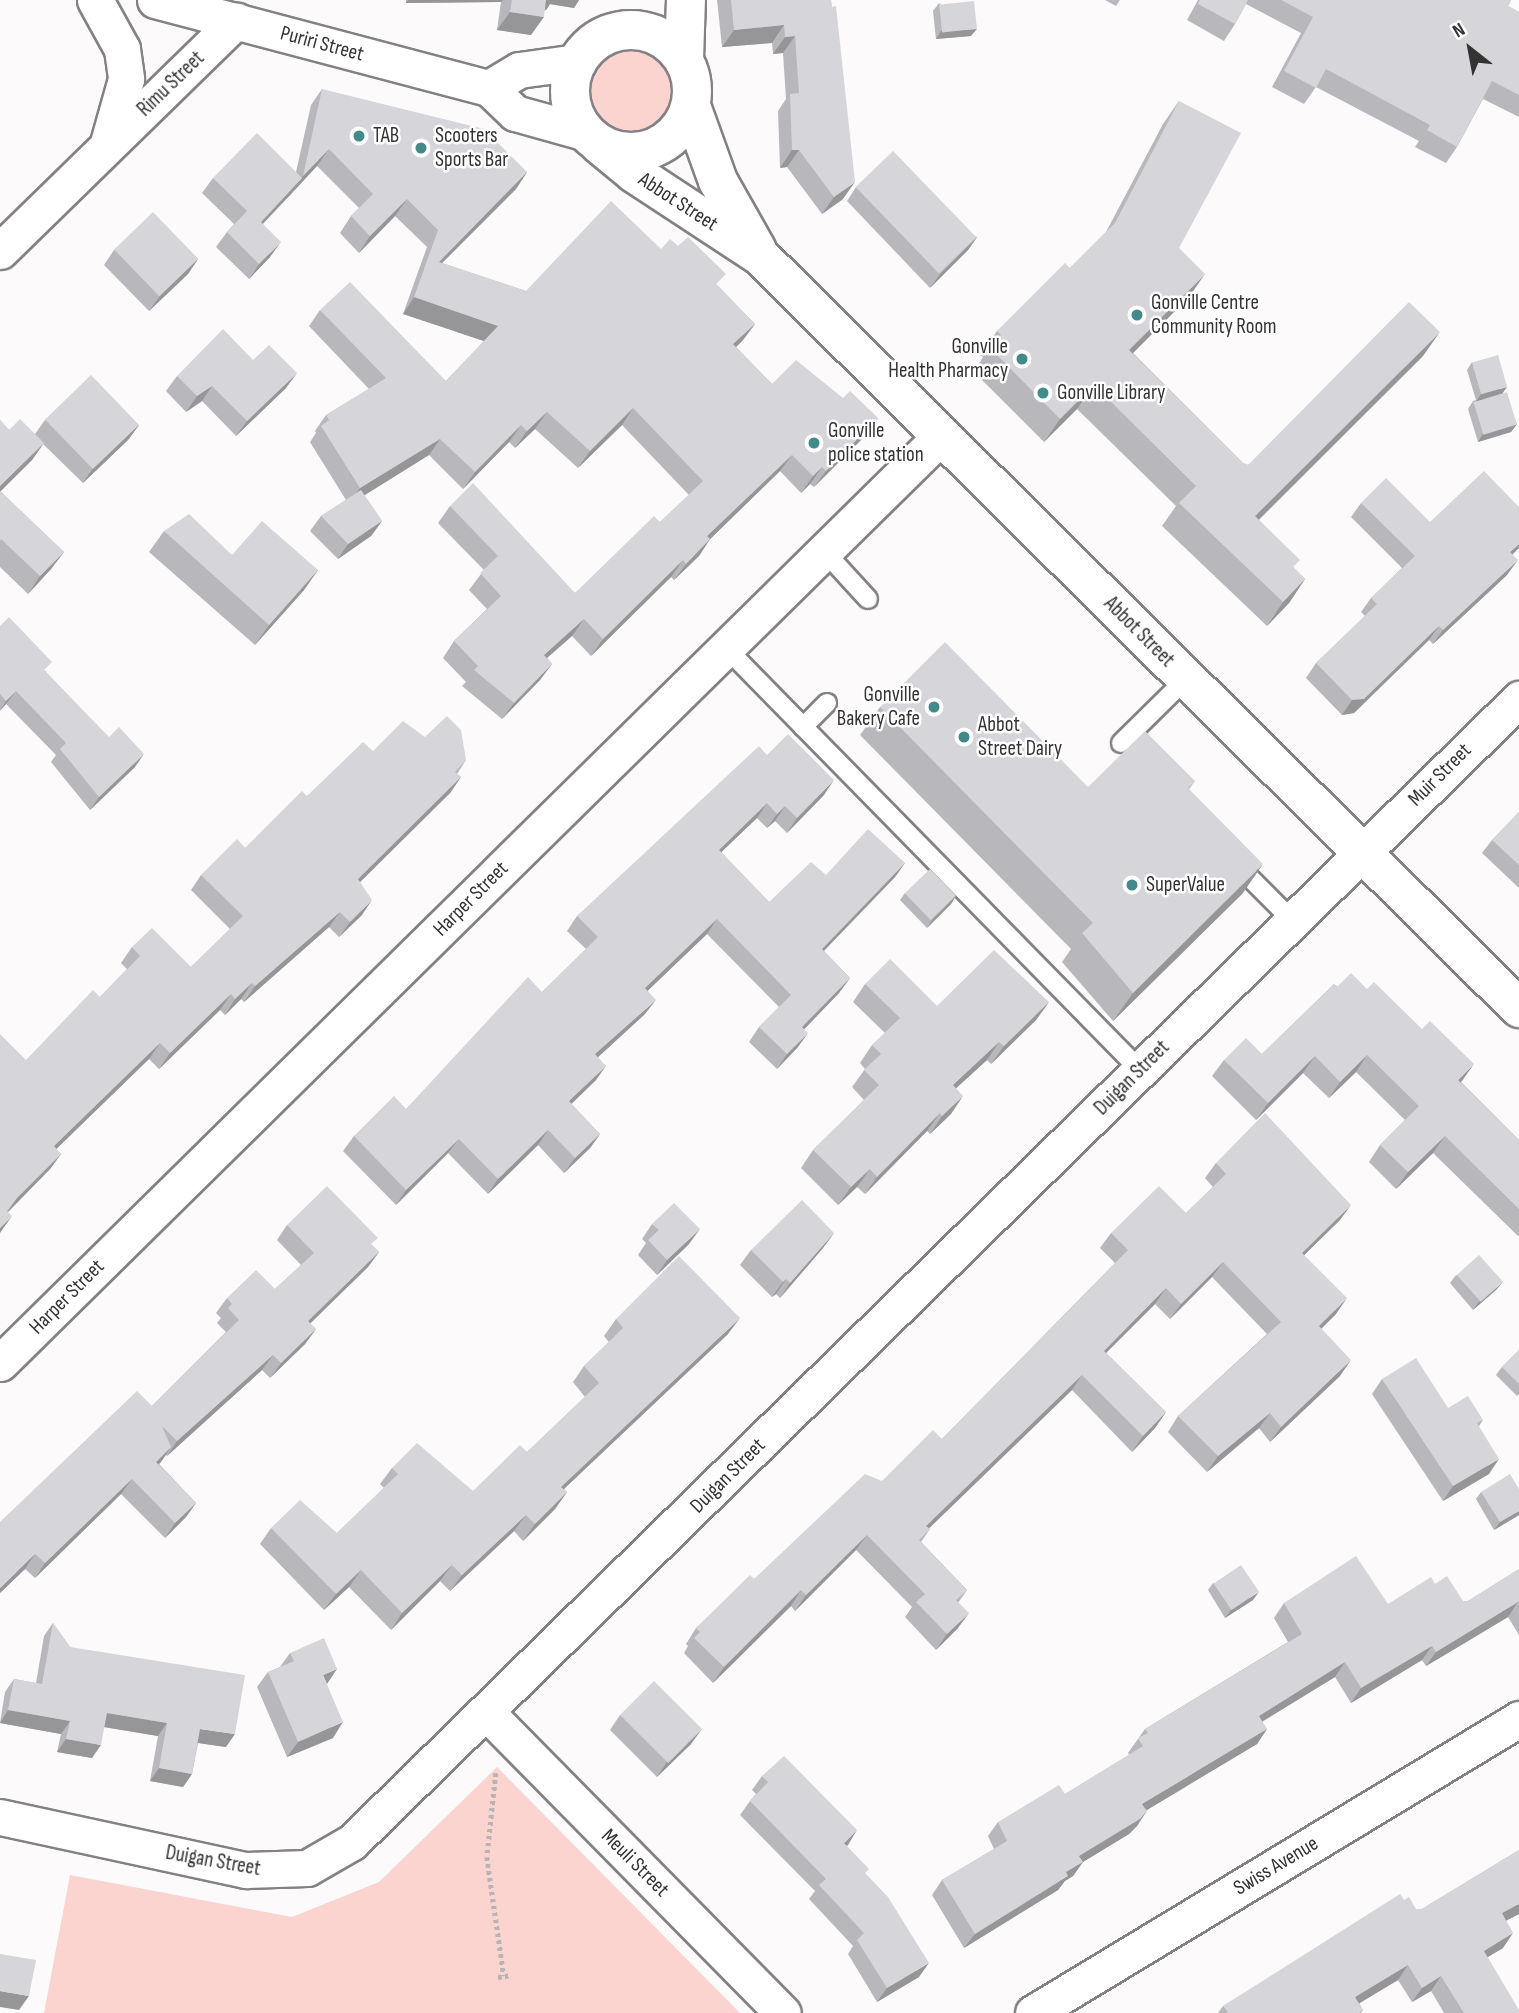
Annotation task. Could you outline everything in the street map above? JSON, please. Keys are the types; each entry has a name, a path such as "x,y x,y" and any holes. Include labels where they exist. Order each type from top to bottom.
{"street":[{"name":"Rimu Street","path":"95,0 122,49 126,79 107,146"},
{"name":"Puriri Street","path":"155,0 489,89 515,113 593,138"},
{"path":"684,59 653,34 622,16 587,49 578,62 570,99 593,138 619,152 654,148 677,131 691,106 692,90 684,59 686,0"},
{"name":"Rimu Street","path":"0,251 236,20"},
{"path":"489,89 519,70 578,62"},
{"name":"Abbot Street","path":"691,106 718,181 760,255"},
{"name":"Abbot Street","path":"593,138 634,173 760,255 1519,1008"},
{"name":"Harper Street","path":"0,1363 942,435"},
{"name":"Muir Street","path":"1362,852 1519,699"},
{"name":"Duigan Street","path":"0,1817 246,1870 307,1868 331,1857 499,1724 1140,1070 1362,852"},
{"name":"Swiss Avenue","path":"1033,2013 1519,1719"},
{"name":"Meuli Street","path":"499,1724 783,2013"}],"lane":[{"path":"824,551 868,599"},
{"path":"726,648 1140,1070"},
{"path":"1121,743 1186,680"},
{"path":"803,727 827,703"},
{"path":"1247,874 1292,920"}],"path":[{"path":"499,1724 486,1839 491,1906 501,1977 512,1975"}],"shaded area":[{"path":"634,44 651,48 666,57 675,72 679,89 675,106 666,121 651,130 634,134 617,130 602,121 593,106 589,89 593,72 602,57 617,48"},
{"path":"497,1767 740,2013 44,2013 70,1875 292,1917 379,1882"}],"building":[{"path":"512,0 546,0 544,17 510,12"},
{"path":"731,0 831,0 832,7 836,6 855,182 834,197 799,150 792,150 790,94 799,93 795,36 785,37 784,25 734,30"},
{"path":"1200,0 1248,0 1235,24 1198,4"},
{"path":"1281,0 1511,0 1508,6 1519,12 1519,95 1492,81 1457,147 1427,130 1430,125 1326,69 1316,88 1284,71 1313,17"},
{"path":"974,1 977,29 942,33 939,5"},
{"path":"322,89 484,129 527,172 439,262 526,291 611,201 661,249 670,239 678,246 688,237 726,274 716,284 755,324 733,344 772,384 796,360 843,398 850,391 878,418 826,471 822,467 813,476 792,455 707,536 710,539 686,564 683,560 603,639 584,619 544,655 552,664 514,703 474,670 478,666 454,641 501,596 480,573 498,556 450,506 473,483 575,593 654,516 660,522 703,481 633,408 590,451 547,412 527,431 521,425 475,472 440,439 360,488 321,426 329,420 326,415 386,378 320,310 350,282 446,381 498,326 414,297 438,230 407,199 370,236 351,216 373,194 329,149 303,176"},
{"path":"1179,101 1241,133 1179,248 1205,274 1129,350 1243,463 1248,465 1409,302 1440,332 1255,516 1300,560 1293,567 1305,579 1283,602 1179,503 1196,486 1094,385 1060,419 998,356 1004,349 995,340 1001,335 997,331 1065,263 1070,268 1115,223"},
{"path":"257,133 302,178 261,222 281,242 259,264 227,232 247,211 213,178"},
{"path":"893,151 976,237 939,273 856,187"},
{"path":"153,212 198,259 159,296 114,250"},
{"path":"223,329 253,360 269,345 297,373 247,421 212,386 197,396 177,376"},
{"path":"1498,355 1507,387 1481,394 1472,362"},
{"path":"91,375 139,425 93,469 45,419"},
{"path":"1507,392 1517,425 1483,435 1474,402"},
{"path":"20,419 44,443 0,486 0,420 9,430"},
{"path":"1484,471 1519,507 1519,544 1510,552 1518,560 1443,630 1439,626 1364,699 1352,700 1316,663 1377,604 1371,598 1415,556 1361,503 1386,478 1430,522"},
{"path":"361,490 382,521 348,544 321,516"},
{"path":"0,491 64,552 40,576 1,539 0,541"},
{"path":"189,514 232,555 262,521 318,570 269,625 164,531"},
{"path":"9,617 52,662 44,670 109,737 119,727 144,754 99,797 60,749 66,743 16,691 6,701 0,694 0,626"},
{"path":"945,642 1088,787 1145,731 1195,781 1188,788 1263,864 1133,993 1082,933 1093,923 880,707"},
{"path":"447,716 461,730 466,760 455,772 461,777 358,879 372,900 350,922 340,912 255,986 252,983 235,999 231,994 170,1053 160,1043 54,1146 61,1154 17,1198 7,1211 12,1216 0,1228 0,1034 26,1060 93,990 100,997 140,956 132,947 152,928 191,967 243,916 201,875 237,839 245,848 302,791 307,796 363,742 373,751 403,721 425,737"},
{"path":"788,734 834,780 797,818 785,806 777,814 767,803 719,850 769,902 811,862 826,875 868,829 905,863 822,949 850,978 802,1027 808,1033 787,1054 759,1027 791,995 717,919 645,988 656,1000 595,1054 606,1066 569,1101 600,1134 575,1158 548,1130 498,1179 459,1139 406,1190 354,1136 394,1096 406,1109 528,977 542,992 598,937 577,916 759,746 767,755"},
{"path":"1519,812 1519,865 1492,840"},
{"path":"930,869 956,896 931,920 905,893"},
{"path":"994,950 1049,1002 1004,1046 999,1042 953,1085 963,1096 942,1116 940,1113 877,1177 870,1169 851,1187 813,1150 879,1085 864,1070 881,1054 872,1045 900,1018 865,984 890,959 937,1006"},
{"path":"1351,973 1367,989 1374,982 1422,1029 1430,1021 1474,1064 1458,1080 1519,1140 1519,1209 1445,1136 1408,1172 1380,1145 1419,1106 1367,1055 1340,1082 1315,1056 1268,1103 1224,1060 1246,1038 1262,1054 1334,984 1337,987"},
{"path":"1265,1113 1351,1205 1302,1253 1347,1298 1319,1326 1351,1360 1281,1427 1270,1413 1218,1456 1178,1416 1281,1322 1223,1262 1181,1304 1166,1288 1104,1351 1166,1412 1143,1436 1082,1375 926,1526 930,1529 919,1540 967,1590 956,1600 969,1613 947,1634 916,1602 925,1594 867,1535 806,1595 801,1590 724,1667 694,1638 700,1632 696,1628 750,1575 754,1579 865,1474 882,1481 933,1430 942,1439 1128,1250 1111,1233 1159,1186 1186,1213 1226,1174 1216,1163"},
{"path":"327,1186 378,1238 371,1244 379,1252 308,1321 316,1329 281,1363 273,1355 177,1441 162,1426 171,1447 156,1462 196,1503 175,1523 132,1479 45,1563 35,1554 0,1588 0,1522 137,1391 152,1406 239,1320 228,1308 232,1304 227,1298 256,1270 275,1289 314,1253 287,1225"},
{"path":"802,1200 834,1233 790,1283 786,1279 783,1282 751,1250"},
{"path":"674,1203 700,1229 667,1260 648,1240 659,1230 652,1224"},
{"path":"1479,1255 1503,1282 1481,1302 1457,1275"},
{"path":"679,1256 740,1318 561,1487 567,1492 535,1524 526,1515 462,1575 452,1565 402,1613 361,1570 336,1594 271,1528 300,1500 337,1533 398,1474 392,1468 417,1443 473,1491 520,1445 527,1452 599,1383 584,1366 623,1328 616,1319"},
{"path":"1519,1350 1519,1384 1502,1367"},
{"path":"1416,1358 1448,1408 1468,1396 1483,1420 1477,1423 1499,1459 1453,1486 1382,1379"},
{"path":"1510,1474 1519,1489 1519,1511 1500,1522 1481,1492"},
{"path":"1356,1556 1388,1604 1431,1577 1435,1584 1447,1576 1463,1601 1468,1601 1519,1569 1519,1603 1436,1652 1432,1646 1361,1688 1345,1662 1259,1716 1267,1729 1142,1804 1147,1811 1140,1819 1079,1856 1083,1862 1066,1872 1068,1876 975,1934 942,1880 1007,1841 998,1822 1059,1785 1065,1794 1143,1746 1138,1738 1148,1733 1145,1729 1302,1634 1284,1603"},
{"path":"1241,1565 1259,1592 1232,1610 1214,1583"},
{"path":"53,1623 70,1647 245,1675 235,1734 200,1729 192,1774 159,1768 167,1723 107,1713 101,1745 66,1739 70,1721 8,1710 14,1679 42,1684"},
{"path":"324,1638 337,1669 323,1675 343,1722 298,1742 268,1672 294,1661 290,1653"},
{"path":"654,1681 702,1729 668,1763 620,1715"},
{"path":"784,1756 857,1830 844,1843 869,1869 865,1873 888,1897 929,1963 887,1988 857,1940 864,1933 819,1885 826,1879 750,1801 768,1782 762,1776"},
{"path":"1519,1850 1519,1904 1502,1913 1513,1933 1484,1951 1519,2013 1464,2013 1441,1976 1422,1988 1408,1965 1355,1997 1363,2010 1359,2013 1226,2013 1228,2012 1223,2006 1400,1894 1404,1900 1409,1897 1416,1909 1422,1909"},
{"path":"0,1954 36,1960 29,1996 0,1991"}],"place":[{"name":"TAB","path":"359,136"},
{"name":"Scooters Sports Bar","path":"421,148"},
{"name":"Gonville Centre Community Room","path":"1137,315"},
{"name":"Gonville Health Pharmacy","path":"1022,359"},
{"name":"Gonville Library","path":"1043,393"},
{"name":"Gonville police station","path":"814,443"},
{"name":"Gonville Bakery Cafe","path":"934,707"},
{"name":"Abbot Street Dairy","path":"964,737"},
{"name":"SuperValue","path":"1132,885"}]}
